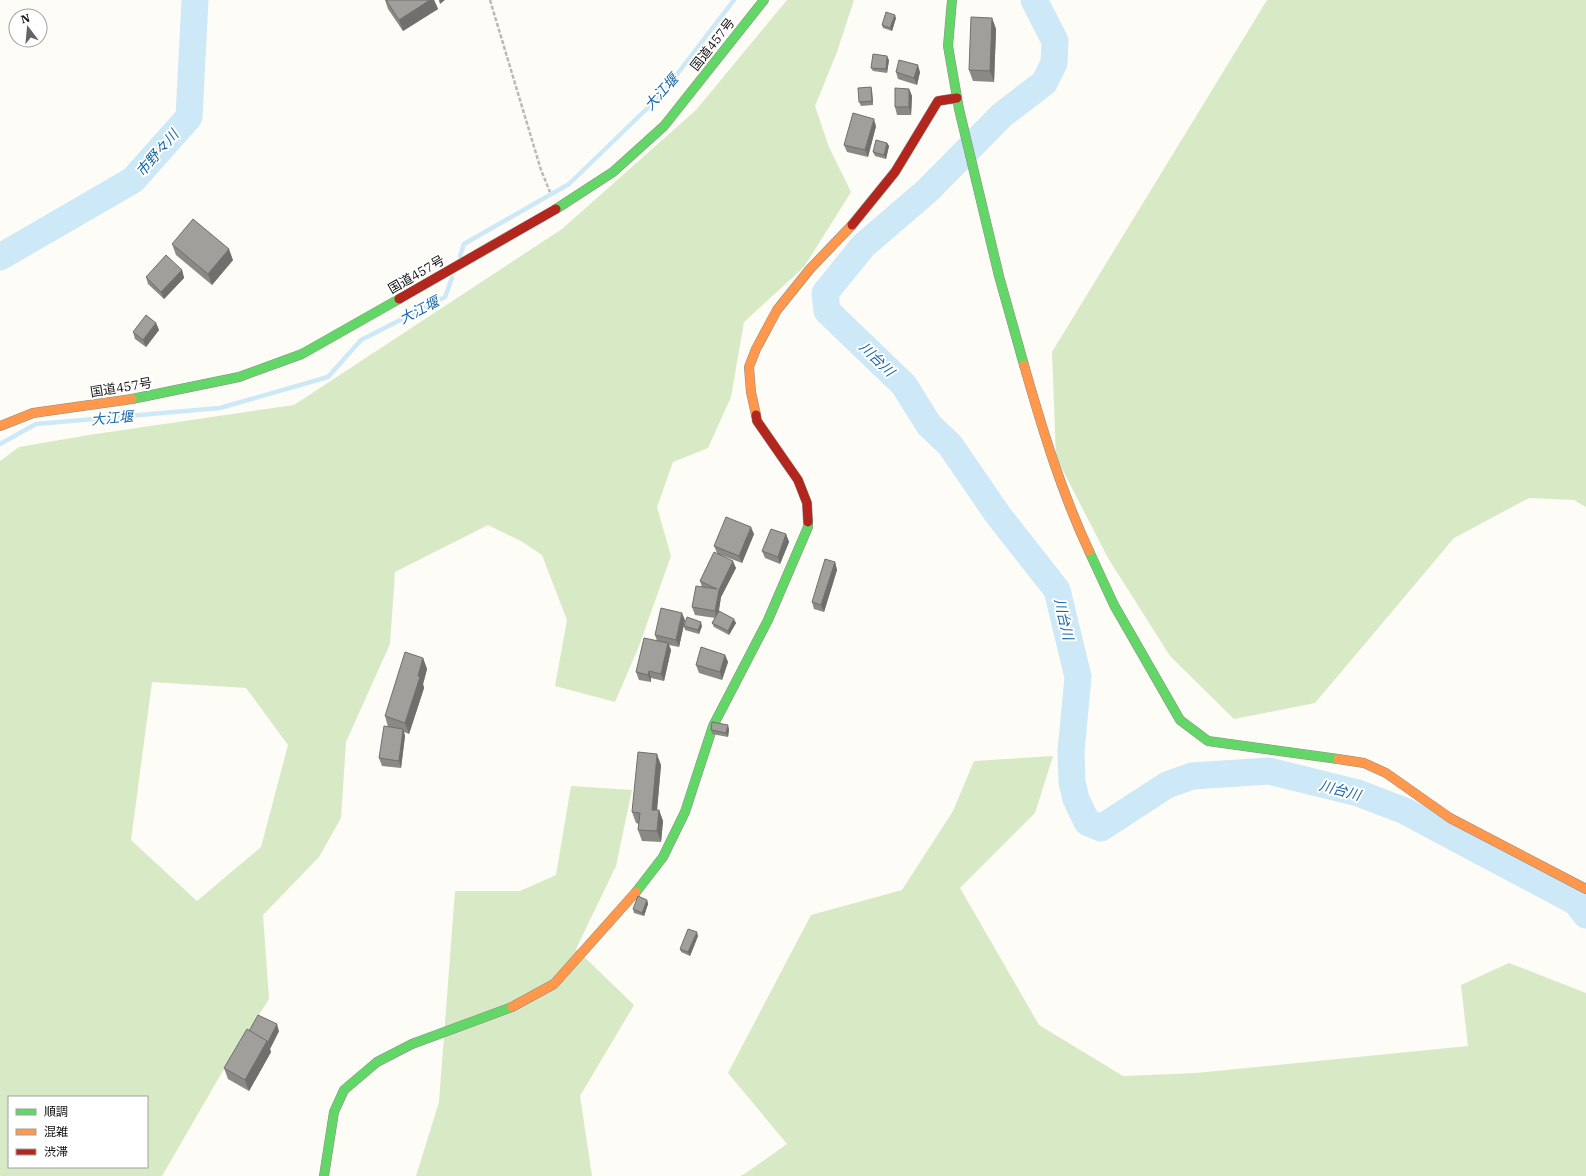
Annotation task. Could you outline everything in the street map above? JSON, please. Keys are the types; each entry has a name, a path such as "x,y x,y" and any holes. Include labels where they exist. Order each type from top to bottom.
{"main road":[{"name":"国道457号","path":"0,426 33,413 138,398 239,377 302,354 557,209 613,172 664,126 764,0"},
{"path":"952,0 948,46 959,110 999,276 1045,437 1074,520 1114,605 1180,720 1208,741 1364,762 1386,773 1450,818 1586,889"},
{"path":"324,1176 334,1112 344,1090 376,1062 412,1044 517,1005 554,984 634,894 663,857 685,812 713,726 768,620 808,527 807,503 798,480 757,421 751,392 749,367 756,348 777,310 810,269 850,228 895,172 938,101 957,98"}],"path":[{"path":"490,0 541,170 557,209"}],"green space":[{"path":"787,0 854,0 837,52 815,106 829,147 851,192 804,267 744,322 731,397 708,448 673,462 657,507 671,556 639,646 615,702 555,686 567,620 542,555 521,541 488,525 395,572 390,644 346,742 341,818 319,857 263,915 269,999 221,1074 162,1176 0,1176 0,461 19,447 89,435 294,405 562,229 696,110","holes":["152,682 246,688 288,745 261,847 197,901 131,840"]},
{"path":"1267,0 1586,0 1586,507 1574,500 1529,498 1454,538 1315,703 1234,719 1170,656 1108,558 1056,457 1052,352"},
{"path":"1053,756 1035,813 960,888 1039,1025 1123,1076 1196,1073 1468,1046 1461,985 1509,963 1586,993 1586,1176 740,1176 787,1144 728,1073 811,915 902,890 953,811 974,761"},
{"path":"571,786 632,790 616,866 576,949 634,1005 580,1096 592,1176 416,1176 439,1102 455,891 520,891 556,875"}],"building":[{"path":"386,0 430,0 399,20"},
{"path":"886,12 895,15 890,28 882,25"},
{"path":"971,17 992,18 990,71 969,70"},
{"path":"873,54 887,56 886,69 871,68"},
{"path":"899,60 918,65 914,78 896,72"},
{"path":"871,87 872,101 859,102 858,88"},
{"path":"895,88 909,89 909,107 895,107"},
{"path":"853,113 874,119 865,150 844,145"},
{"path":"876,140 887,143 884,155 873,152"},
{"path":"193,219 229,249 208,274 172,244"},
{"path":"166,255 182,270 161,292 146,277"},
{"path":"146,315 156,323 143,340 133,332"},
{"path":"726,517 751,527 739,556 714,546"},
{"path":"771,529 786,534 778,557 762,551"},
{"path":"714,552 733,561 719,590 715,611 692,607 696,586 717,589 700,581"},
{"path":"825,559 835,562 821,605 812,602"},
{"path":"661,608 682,613 676,640 655,635"},
{"path":"719,611 734,619 728,631 712,623"},
{"path":"687,617 701,622 698,630 684,626"},
{"path":"644,638 668,643 661,674 649,671 648,675 636,672"},
{"path":"701,647 725,655 720,672 696,665"},
{"path":"405,652 423,658 418,676 420,677 405,723 385,716"},
{"path":"712,722 728,725 726,733 711,730"},
{"path":"384,726 403,729 399,761 379,758"},
{"path":"638,752 657,754 652,810 659,810 657,831 638,830 640,813 632,812"},
{"path":"638,896 647,900 642,913 633,909"},
{"path":"688,929 697,932 688,952 680,949"},
{"path":"258,1015 277,1024 268,1042 249,1031"},
{"path":"247,1029 267,1041 245,1080 224,1068"}],"waterway":[{"name":"市野々川","path":"0,257 133,180 189,117 195,0"},
{"name":"大江堰","path":"460,256 464,244 569,184 662,94 734,0"},
{"name":"川台川","path":"1034,0 1055,41 1054,63 1044,83 1002,115 927,191 863,246 825,293 827,311 904,385 929,425 950,445 998,515 1057,590 1078,677 1071,751 1072,782 1076,799 1087,822 1101,828 1167,785 1192,776 1269,771 1358,793 1405,811 1576,902 1586,915"},
{"name":"大江堰","path":"0,444 36,424 220,408 328,377 361,340 445,297 452,278"}],"traffic: fast":[{"path":"556,209 613,172 664,126 764,0"},
{"path":"952,0 948,46 959,109 999,276 1024,365"},
{"path":"132,399 239,377 302,354 399,299"},
{"path":"636,892 663,857 685,812 713,726 768,620 808,527 808,522"},
{"path":"1089,551 1114,605 1180,720 1208,741 1338,759"},
{"path":"324,1176 334,1112 344,1090 377,1062 412,1044 512,1007"}],"traffic: slow":[{"path":"756,415 751,392 749,367 756,349 777,310 810,269 852,225"},
{"path":"1024,365 1045,436 1061,482 1089,551"},
{"path":"0,426 33,413 132,399"},
{"path":"1338,759 1364,763 1386,773 1450,818 1586,889"},
{"path":"512,1007 554,984 636,892"}],"traffic: jam":[{"path":"852,225 895,172 938,101 957,98"},
{"path":"399,299 556,209"},
{"path":"756,415 757,421 798,480 807,503 808,522"}]}
